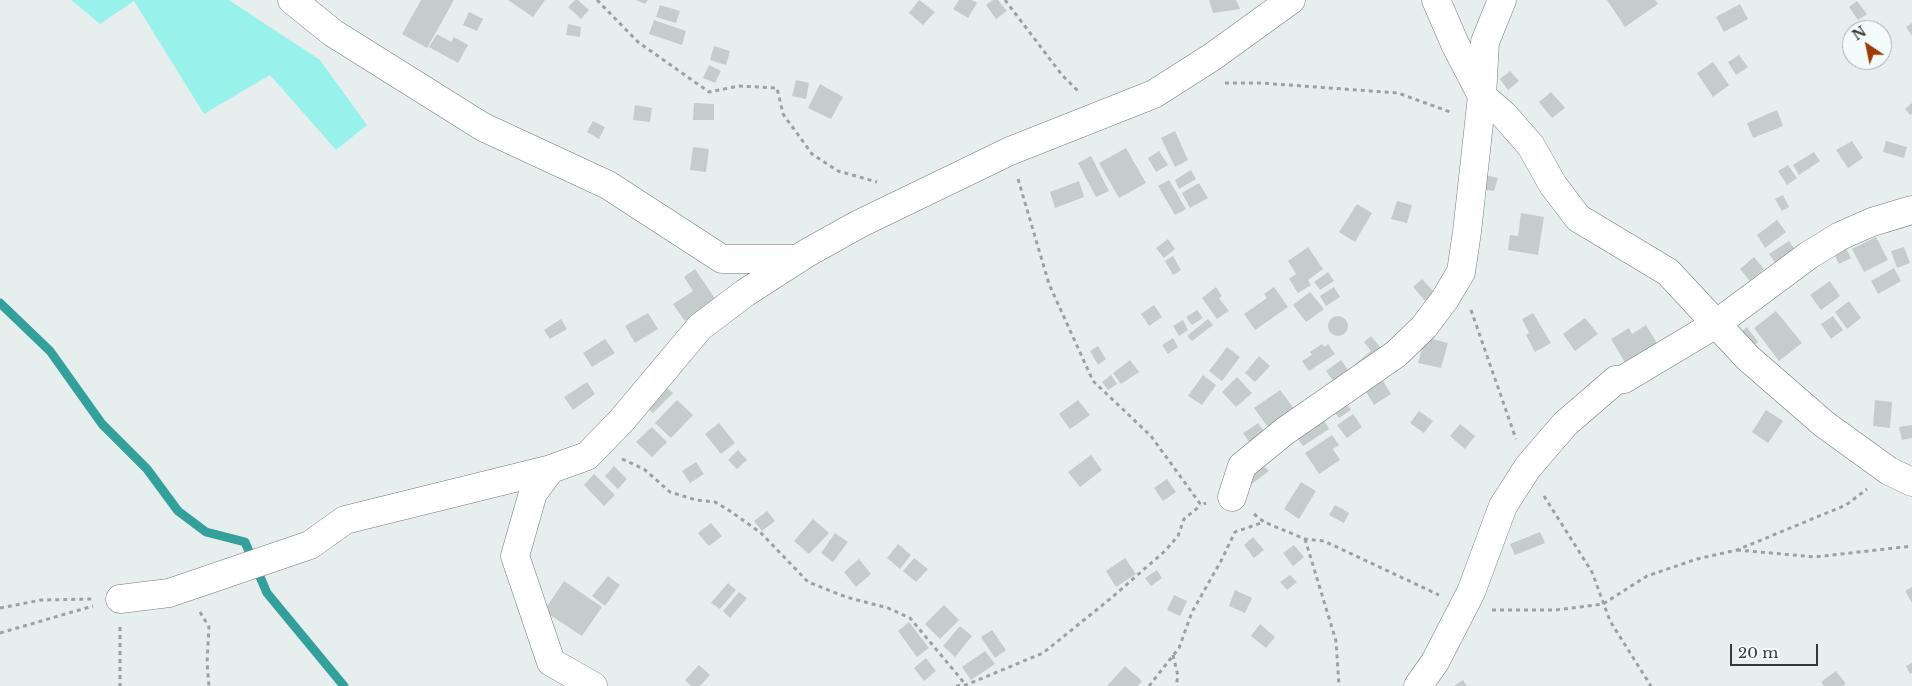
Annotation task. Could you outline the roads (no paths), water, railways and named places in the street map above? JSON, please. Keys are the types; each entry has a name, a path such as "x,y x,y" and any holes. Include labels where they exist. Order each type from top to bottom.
{"street":[{"path":"292,0 333,33 483,127 608,185 722,259 798,259"},
{"path":"120,599 169,593 310,545 345,520 551,469 587,456 622,420 700,327 745,293 798,259 859,224 1010,151 1154,94 1212,57 1291,0"},
{"path":"1436,0 1455,44 1482,96 1504,115 1531,146 1553,185 1578,218 1668,272 1748,358 1824,424 1900,477"},
{"path":"1232,497 1242,466 1286,431 1396,354 1424,327 1445,299 1461,272 1482,96 1486,42 1502,0"},
{"path":"1418,686 1435,662 1464,607 1503,506 1528,467 1565,424 1616,380 1624,379 1716,324 1788,269 1840,236 1872,222 1912,210"},
{"path":"551,469 532,493 515,556 552,662 593,686"}],"waterway":[{"path":"0,303 50,351 102,424 147,469 178,511 206,532 245,542 267,593 344,686"}]}
